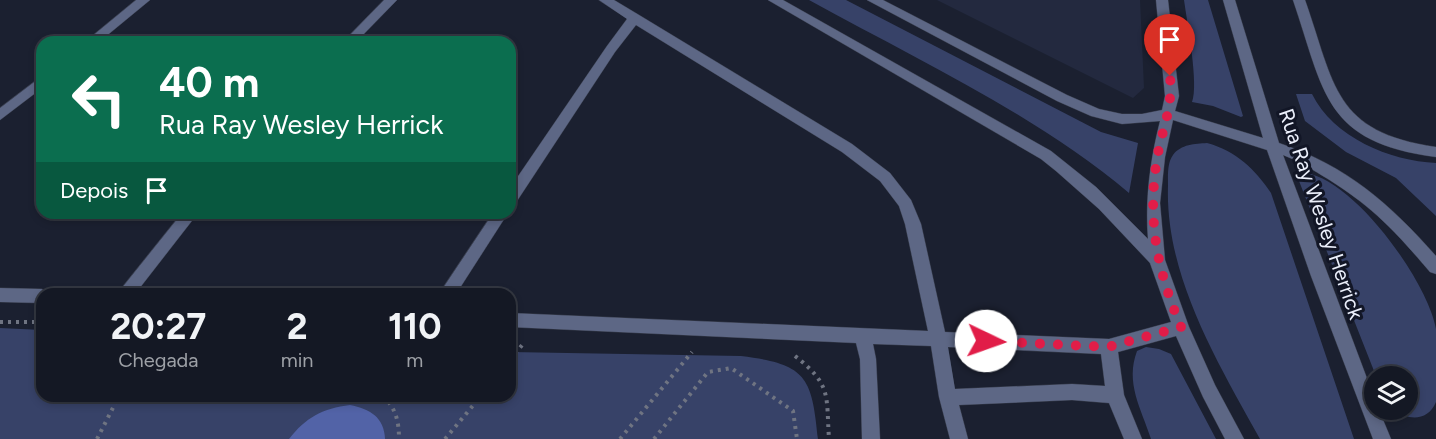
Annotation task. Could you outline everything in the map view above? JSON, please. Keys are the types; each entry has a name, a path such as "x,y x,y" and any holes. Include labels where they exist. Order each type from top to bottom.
{"street":[{"path":"99,36 144,0"},
{"path":"355,36 391,0"},
{"path":"605,0 847,148 885,177 906,204 913,224 938,338 948,398 959,439"},
{"path":"774,0 1046,155 1085,184 1122,219 1158,260"},
{"path":"873,0 1062,98 1096,113 1122,119 1142,119 1169,114 1304,157 1367,196 1395,220 1436,267"},
{"path":"1162,0 1172,96 1158,157 1153,203 1158,260 1181,327 1209,391 1235,439"},
{"name":"Rua Ray Wesley Herrick","path":"1229,0 1273,147 1332,311 1382,439"},
{"path":"1299,0 1332,91 1348,119 1376,138 1404,148 1436,152"},
{"path":"516,191 610,50 635,18"},
{"path":"0,115 36,86"},
{"path":"129,288 186,219"},
{"path":"451,288 497,219"},
{"path":"0,295 36,296"},
{"path":"516,320 1108,347 1181,327"},
{"path":"863,336 868,359 872,439"},
{"path":"1108,347 1115,395 1133,439"},
{"path":"948,398 1072,392 1115,395"}],"path":[{"path":"0,322 36,322"},
{"path":"620,439 693,351"},
{"path":"792,353 813,370 825,387 829,439"},
{"path":"654,439 708,372 731,368 794,411 797,439"},
{"path":"97,439 116,402"},
{"path":"390,402 397,417 399,439"},
{"path":"445,439 476,402"}],"shaded area":[{"path":"809,0 846,0 1101,132 1138,143 1129,193 1093,164 1015,113"},
{"path":"937,0 1140,0 1144,88 1133,98"},
{"path":"1184,0 1208,0 1243,116 1241,117 1213,106 1192,102 1193,68"},
{"path":"1296,94 1312,94 1321,109 1334,123 1365,144 1400,157 1436,163 1436,216 1396,178 1346,152 1305,121"},
{"path":"1207,143 1227,151 1244,162 1271,193 1354,439 1260,439 1227,380 1197,318 1185,286 1175,253 1169,220 1168,170 1173,155 1188,145"},
{"path":"1305,173 1324,179 1345,193 1386,236 1419,286 1436,329 1436,402 1433,408 1423,416 1418,417 1418,366 1372,366 1299,181"},
{"path":"0,328 36,330 36,402 516,402 516,352 741,356 780,363 802,377 813,401 818,439 0,439"},
{"path":"1146,347 1171,354 1216,439 1151,439 1136,395 1133,374 1137,351"},
{"path":"350,405 375,415 382,425 385,439 289,439 301,425 315,415"}],"route":[{"path":"986,341 1108,347 1181,327 1170,301 1158,260 1153,203 1158,157 1172,96 1170,76"}]}
